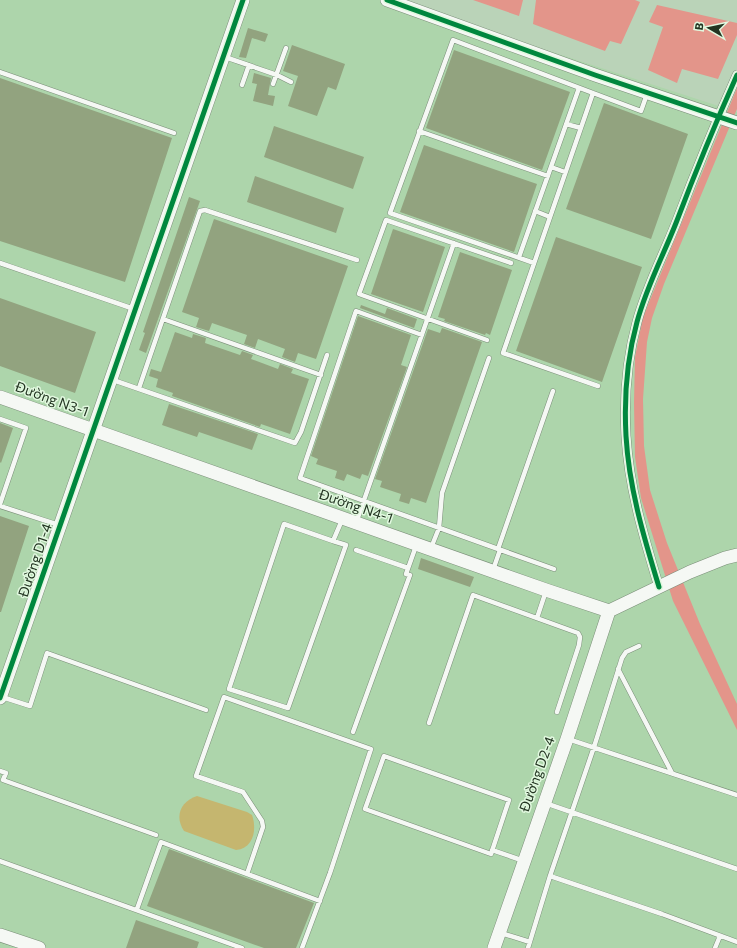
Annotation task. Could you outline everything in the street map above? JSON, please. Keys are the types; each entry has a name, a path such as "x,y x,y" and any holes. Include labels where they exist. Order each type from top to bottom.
{"street":[{"name":"Đường D1-4","path":"0,697 136,310 242,0"},
{"path":"387,0 648,93 736,122"},
{"path":"659,587 642,527 628,464 626,435 629,362 637,322 648,287 668,243 718,116 737,75"},
{"name":"Đường N3-1","path":"0,397 93,430"},
{"name":"Đường N4-1","path":"93,430 493,572 609,611"},
{"path":"609,611 690,572 724,558 737,555"},
{"name":"Đường D2-4","path":"494,948 567,739 609,611"},
{"path":"0,935 39,948"}],"lane":[{"path":"534,263 390,213 453,40 641,111 648,93"},
{"path":"273,84 286,48"},
{"path":"223,56 277,75 291,82"},
{"path":"242,85 249,65"},
{"path":"0,72 174,133"},
{"path":"518,257 579,88"},
{"path":"593,93 503,353 598,386"},
{"path":"566,124 581,128"},
{"path":"419,131 548,176"},
{"path":"551,167 565,172"},
{"path":"139,388 200,212 205,210 357,260"},
{"path":"535,211 550,217"},
{"path":"487,340 359,294 386,220 511,263"},
{"path":"356,523 454,243"},
{"path":"0,263 136,310"},
{"path":"422,335 356,311 300,478 554,569"},
{"path":"164,319 320,375"},
{"path":"111,380 139,388 191,408 295,443 301,432 327,356"},
{"path":"431,550 439,528 442,494 489,358"},
{"path":"493,572 499,549 552,391"},
{"path":"0,419 26,428 0,505 60,525"},
{"path":"333,541 342,518"},
{"path":"284,524 333,541 346,545 288,708 229,689 284,524"},
{"path":"353,732 410,575 406,574 416,544"},
{"path":"356,550 408,568"},
{"path":"537,618 546,590"},
{"path":"428,723 473,595 577,632 580,637 579,645 557,712"},
{"path":"528,948 618,669 624,654 639,646"},
{"path":"0,697 30,706 48,654 206,710"},
{"path":"618,669 672,773"},
{"path":"247,874 263,828 262,821 243,792 196,776 224,697 371,749 320,900 302,948"},
{"path":"567,739 737,795"},
{"path":"384,756 510,800 492,850 491,854 365,809 384,756"},
{"path":"0,771 6,773 3,780 156,834"},
{"path":"544,803 737,869"},
{"path":"137,909 161,842 320,900"},
{"path":"492,850 524,861"},
{"path":"0,861 242,948"},
{"path":"550,876 662,914 737,942"},
{"path":"499,932 530,942"},
{"path":"715,948 720,936"}],"shaded area":[{"path":"0,0 392,0 737,112 737,948 0,948"},
{"path":"473,0 523,0 519,16"},
{"path":"536,0 635,0 640,2 621,44 610,41 605,51 533,24"},
{"path":"657,5 737,23 737,35 718,79 682,69 677,83 648,70 663,27 649,22"},
{"path":"737,88 737,109 664,284 652,318 647,342 643,399 644,446 650,490 667,543 700,624 737,704 737,730 673,601 641,498 635,457 634,403 635,357 643,317"},
{"path":"197,796 247,812 252,815 254,832 253,837 247,846 236,850 184,831 180,820 181,810 187,801"}],"building":[{"path":"248,28 268,34 265,42 252,38 246,58 239,57"},
{"path":"292,45 345,64 336,90 328,87 317,116 288,106 298,76 283,71"},
{"path":"454,50 570,92 542,170 426,128"},
{"path":"254,73 271,78 268,95 275,96 273,106 253,101 257,84 252,83"},
{"path":"0,78 172,138 125,282 0,241"},
{"path":"604,103 688,134 651,239 566,209"},
{"path":"274,126 364,157 353,189 264,157"},
{"path":"424,145 537,184 514,252 400,212"},
{"path":"255,176 344,208 336,233 247,202"},
{"path":"189,197 200,201 146,353 139,350 145,333 143,332"},
{"path":"214,219 348,266 316,359 298,353 295,362 282,357 285,349 258,339 255,348 244,344 247,335 212,323 209,331 196,327 199,318 182,312"},
{"path":"393,229 445,247 423,312 371,294"},
{"path":"556,237 642,267 602,382 516,351"},
{"path":"460,252 512,270 490,335 486,333 485,335 444,321 445,319 438,317"},
{"path":"0,298 96,332 75,393 0,366"},
{"path":"361,305 385,314 387,308 417,319 414,328 360,308"},
{"path":"358,316 411,335 401,365 407,367 368,476 362,474 360,479 347,474 344,481 335,478 337,471 316,464 318,459 311,456"},
{"path":"442,328 482,342 426,503 411,498 409,504 399,501 401,494 380,487 382,481 375,479 428,329 440,333"},
{"path":"175,332 192,338 193,334 206,338 205,343 240,355 242,351 253,355 251,359 278,369 280,364 293,369 291,373 309,379 290,434 261,424 260,427 172,396 173,393 156,387 158,379 149,376 151,369 161,372"},
{"path":"169,404 258,434 252,450 199,432 197,437 162,425"},
{"path":"0,423 13,428 1,463 0,462"},
{"path":"0,516 29,526 1,612 0,612"},
{"path":"421,558 474,577 470,587 418,569"},
{"path":"169,849 314,903 296,948 264,948 147,906"},
{"path":"136,920 199,942 197,948 126,948"}],"cycle path":[{"path":"0,698 243,0"},
{"path":"387,0 595,75 737,123"},
{"path":"659,587 638,513 630,475 625,408 631,350 637,322 645,297 705,149 737,75"}]}
